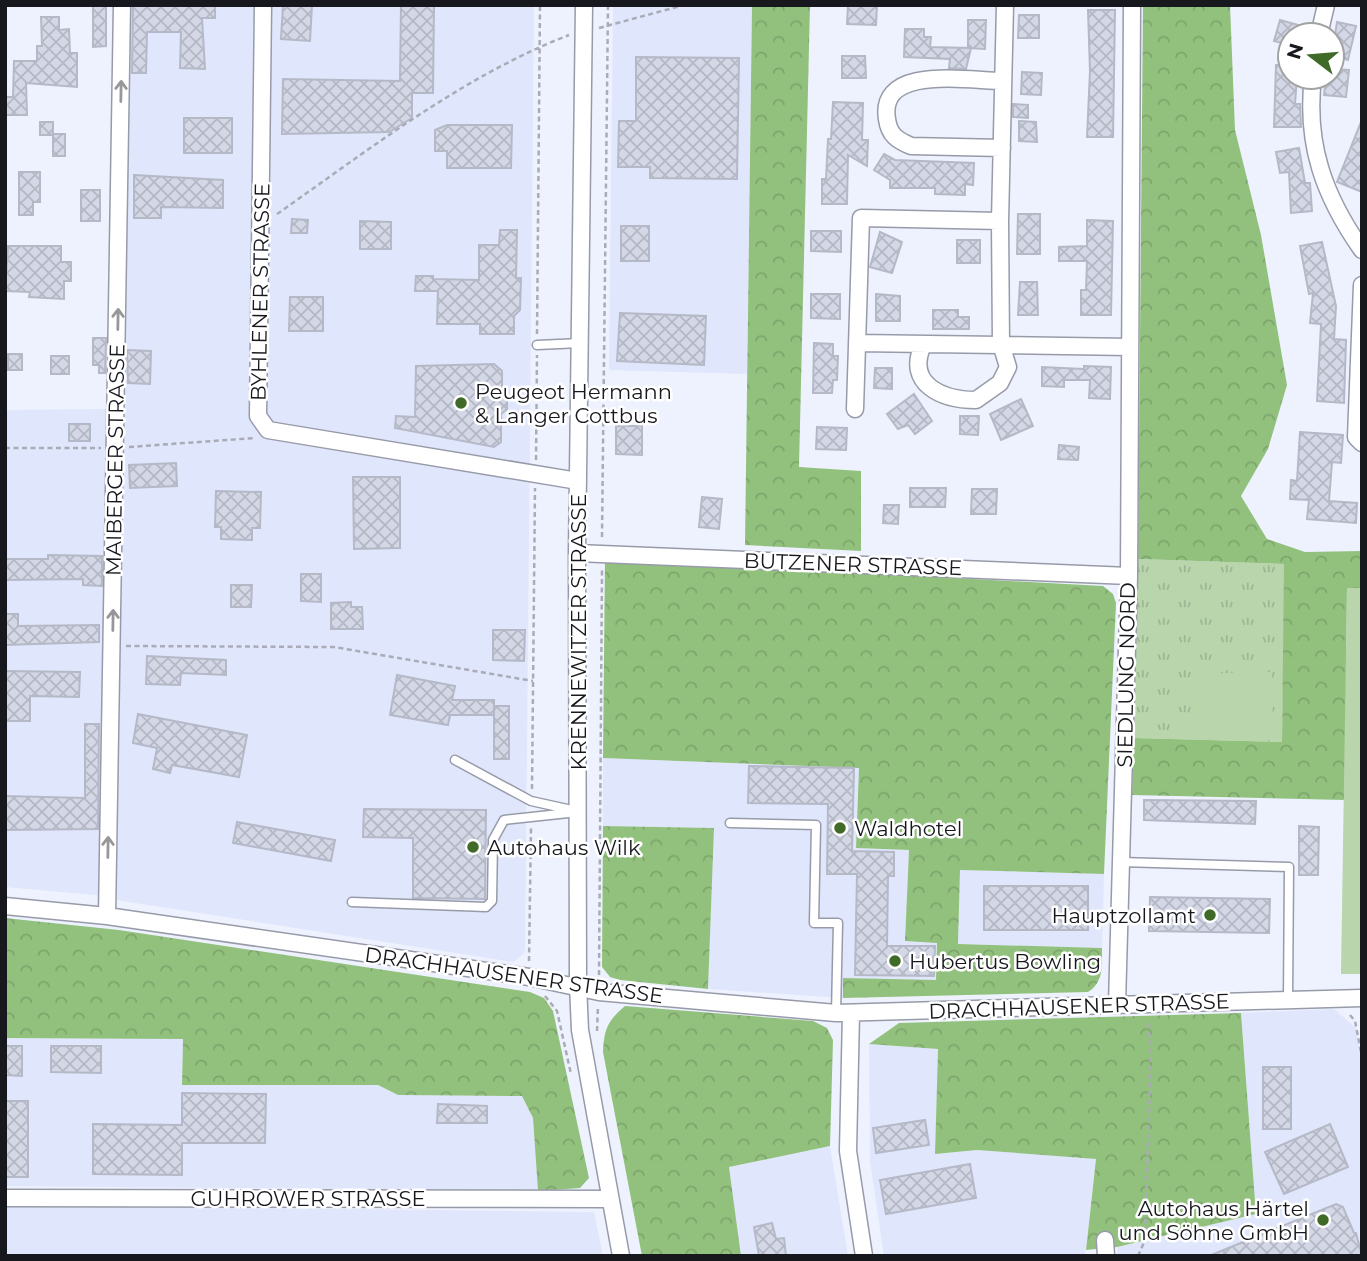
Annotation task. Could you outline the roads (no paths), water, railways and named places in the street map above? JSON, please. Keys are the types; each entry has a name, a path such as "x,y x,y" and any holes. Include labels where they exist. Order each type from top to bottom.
{"street":[{"name":"MAIBERGER STRASSE","path":"107,916 122,5"},
{"name":"BYHLENER STRASSE","path":"263,5 258,416 268,430 578,481"},
{"name":"KRENNEWITZER STRASSE","path":"584,5 577,553 580,1030 621,1256"},
{"path":"923,345 917,358 919,371 929,386 941,396 976,400 1000,383 1008,367 1002,344 1000,221 1005,5"},
{"name":"SIEDLUNG NORD","path":"1117,1004 1129,576 1132,5"},
{"path":"1002,148 911,146 898,141 890,131 886,115 889,96 898,87 912,80 1003,81"},
{"path":"1312,91 1311,125 1317,162 1338,215 1362,250"},
{"path":"855,409 861,218 1000,221"},
{"path":"1362,285 1356,437 1362,443"},
{"path":"857,343 1130,347"},
{"name":"BUTZENER STRASSE","path":"577,553 1129,576"},
{"name":"DRACHHAUSENER STRASSE","path":"5,905 107,916 579,985 844,1013 1362,998"},
{"path":"844,1013 848,1151 863,1256"},
{"name":"GUHROWER STRASSE","path":"5,1198 610,1199"}],"lane":[{"path":"537,345 580,343"},
{"path":"455,760 531,801 578,812"},
{"path":"352,902 486,907 492,901 493,840 504,820 578,812"},
{"path":"730,823 816,825 814,923 838,923 844,1013"},
{"path":"1121,862 1289,867 1288,1000"}],"place":[{"name":"Peugeot Hermann & Langer Cottbus","path":"461,403"},
{"name":"Waldhotel","path":"840,828"},
{"name":"Autohaus Wilk","path":"473,847"},
{"name":"Hauptzollamt","path":"1210,915"},
{"name":"Hubertus Bowling","path":"895,961"},
{"name":"Autohaus Härtel und Söhne GmbH","path":"1323,1220"}]}
